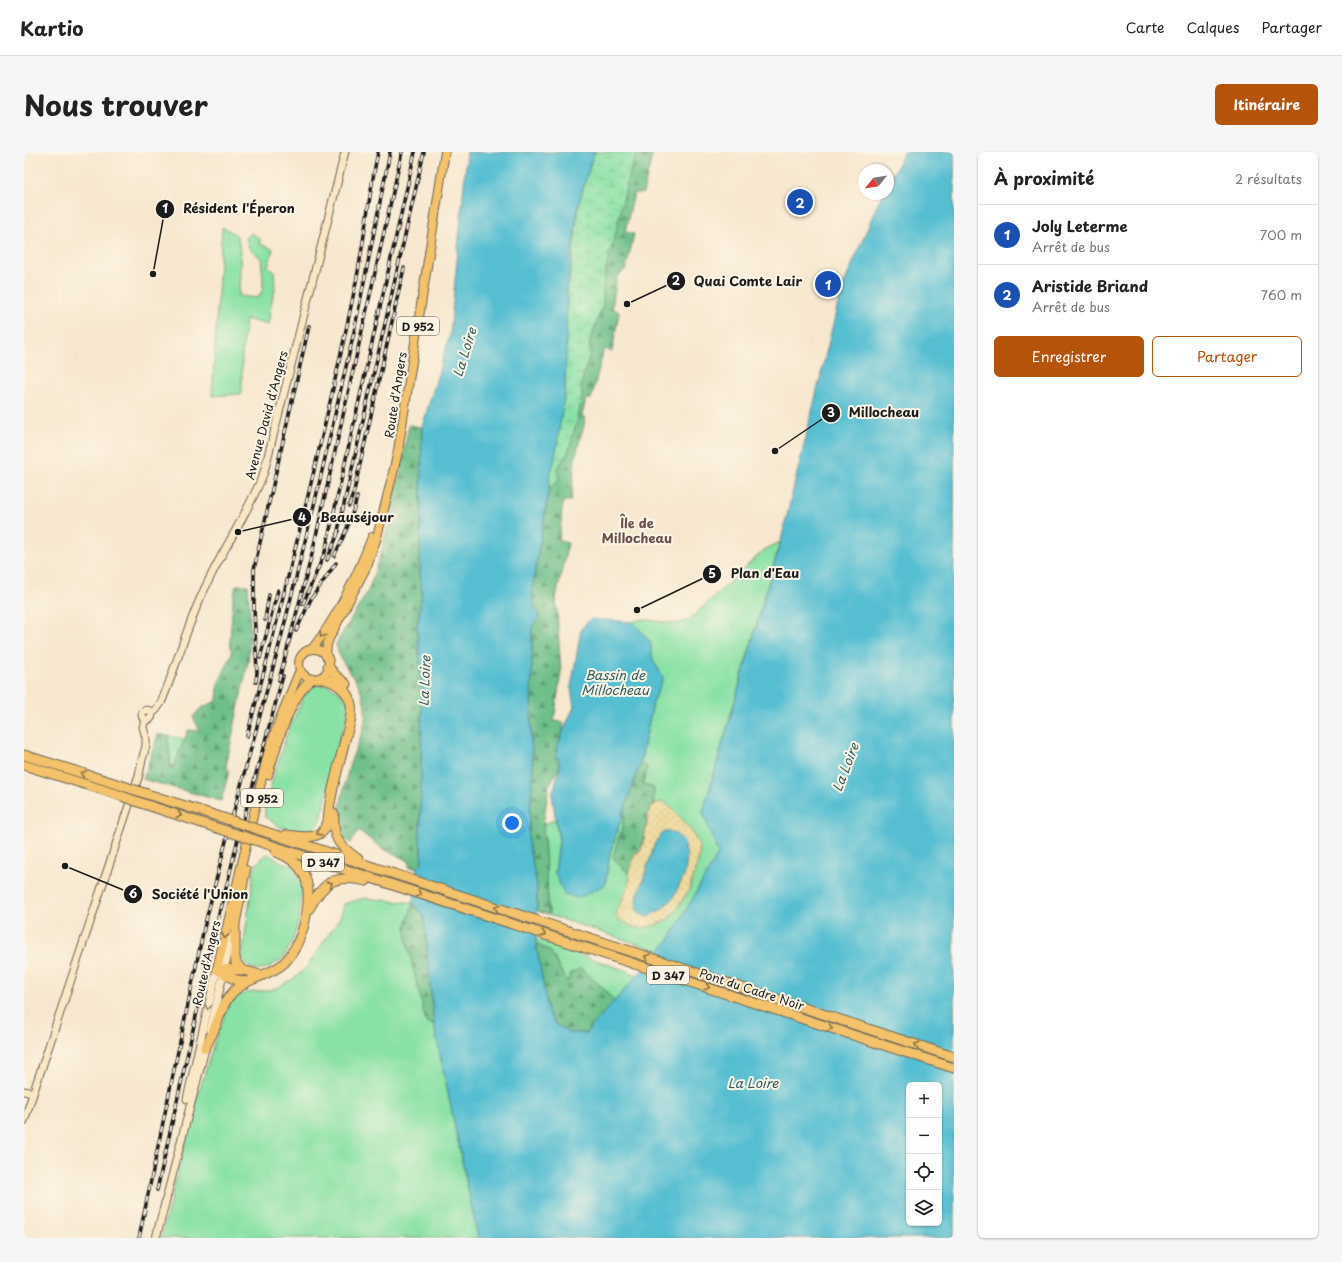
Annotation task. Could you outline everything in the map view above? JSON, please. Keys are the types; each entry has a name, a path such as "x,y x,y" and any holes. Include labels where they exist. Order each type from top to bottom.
{"highway":[{"path":"328,666 351,691 356,704 356,711 335,803 335,836 342,847 365,865"},
{"path":"266,832 310,837 323,831 328,822 330,802 352,712 349,699 342,688 332,681 316,678"},
{"name":"D 347","path":"24,755 365,865"},
{"name":"D 347","path":"24,764 382,884"},
{"path":"205,1048 228,997 233,991 246,982 279,967 292,954 300,938 307,914 309,889 304,874 289,858 263,845"},
{"name":"Pont du Cadre Noir","path":"365,865 954,1057"},
{"path":"307,914 321,889 334,881 340,879 354,879 382,884"},
{"name":"Pont du Cadre Noir","path":"382,884 394,886 954,1068"},
{"path":"234,926 235,958 236,963 242,970"},
{"path":"222,971 242,970 261,975"},
{"path":"222,971 234,979 246,982"}],"main road":[{"name":"Route d'Angers","path":"326,656 329,639 368,564 377,537 398,451 445,152"},
{"name":"Route d'Angers","path":"312,649 333,619 358,570 386,499"},
{"path":"312,649 323,652 326,656 328,666 326,673 316,678 305,676 300,670 299,661 301,656 308,650 312,649"},
{"name":"Route d'Angers","path":"222,971 268,753 281,715 300,670"},
{"name":"Route d'Angers","path":"234,926 256,820 274,755 295,702 305,685 316,678"}],"street":[{"name":"Avenue David d'Angers","path":"33,1093 130,805 146,746 146,738 143,727 145,719 150,719 152,713 158,707 164,696 185,636 206,585 254,497 264,472 345,152"},
{"name":"Route d'Angers","path":"156,1238 176,1147 234,926"},
{"name":"Route d'Angers","path":"166,1195 205,1048 222,971"},
{"path":"24,1090 33,1093 24,1121"}],"green space":[{"path":"594,152 637,152 628,178 607,263 603,285 603,304 589,344 591,352 581,385 582,396 577,421 568,453 557,468 559,481 549,488 549,477 554,463 565,392 567,290 572,264 578,206"},
{"path":"637,152 653,152 643,193 634,193 625,232 634,234 626,269 617,277 612,308 619,312 612,352 604,349 591,399 586,399 582,416 586,418 575,458 571,501 563,501 559,541 568,543 556,598 561,672 554,721 563,722 563,731 556,750 560,767 549,785 543,825 549,915 537,911 537,885 528,842 533,769 531,738 532,627 538,619 538,612 533,604 532,590 549,488 559,481 557,468 568,453 582,396 581,385 591,352 589,344 603,304 603,285 607,263 628,178"},
{"path":"222,227 235,234 238,240 240,255 239,296 258,298 263,289 261,258 249,248 246,238 251,233 260,239 260,244 273,249 268,267 274,271 275,291 268,325 246,319 242,352 242,394 212,396"},
{"path":"409,425 422,427 420,574 422,592 417,628 422,689 420,837 422,863 417,868 409,867 409,861 383,849 358,830 351,843 339,837 339,817 343,789 351,761 365,723 365,708 360,688 342,660 336,644 369,589 382,549"},
{"path":"780,542 703,812 719,854 669,940 659,951 549,915 543,825 555,819 559,841 555,873 605,885 610,853 625,807 622,830 618,839 619,865 628,873 630,883 627,893 618,910 644,928 667,920 677,909 690,888 700,855 699,846 693,833 657,803 654,804 643,784 647,767 640,763 653,703 663,678 653,660 650,642 633,622 641,619 678,624 690,619 764,550"},
{"path":"236,585 248,585 250,638 248,662 226,766 229,772 221,801 143,779 158,734 168,736 170,766 174,766 188,730 200,731 193,717 201,708 217,701 218,684 232,654 230,641 233,599"},
{"path":"311,685 327,685 339,691 348,703 347,719 337,747 321,820 314,829 293,831 283,828 265,817 265,807 287,734 305,693"},
{"path":"168,736 185,739 174,767 171,766"},
{"path":"640,763 647,767 643,784 654,788 654,804 649,813 641,847 639,852 635,853 629,873 619,865 613,857 622,830 625,807"},
{"path":"267,854 283,863 292,865 299,878 302,888 299,919 292,943 283,958 270,967 260,970 250,968 244,963 242,957 254,870 257,863"},
{"path":"364,898 413,903 406,927 426,1022 434,1025 478,1238 161,1238 193,1111 215,1040 230,1002 239,994 275,989 296,977 306,968 335,925 341,915 344,904"},
{"path":"413,903 424,916 434,1025 426,1022 407,942 406,927"},
{"path":"536,939 638,975 614,1002 604,989 567,982 550,951 536,944"},
{"path":"536,944 550,951 567,982 571,973 581,968 604,989 614,1002 586,1033 569,1033 554,1023 548,1012"}],"sand":[{"path":"662,802 668,805 683,820 693,833 699,846 700,855 690,888 677,909 667,920 643,928 633,927 618,919 616,914 630,880 629,873 635,853 639,852 643,845 651,807","holes":["681,837 636,908 638,895 655,843"]}],"water":[{"name":"La Loire","path":"467,152 594,152 578,206 567,290 565,392 554,463 549,477 549,488 532,590 533,604 538,612 538,619 532,627 531,738 533,769 528,842 537,885 536,944 548,1012 554,1023 569,1033 586,1033 669,940 718,854 703,812 781,540 841,291 880,200 894,200 894,172 904,152 954,152 954,1238 478,1238 434,1025 424,916 413,903 417,868 422,863 420,837 422,689 417,628 422,592 420,574 422,427 450,334"},
{"name":"Bassin de Millocheau","path":"590,619 633,622 650,642 653,660 663,678 653,703 640,763 610,853 605,885 578,898 564,894 555,873 559,841 552,795 560,767 556,750 574,707 571,688 581,629"},
{"path":"667,831 676,834 684,842 687,856 685,874 673,898 662,909 647,917 640,914 636,909 638,895 655,843 661,835"}],"railway":[{"path":"247,736 290,570 330,404 357,275 378,152"},
{"path":"139,1238 204,928 281,638 316,497 354,332 390,152"},
{"path":"279,680 312,554 402,152"},
{"path":"303,604 325,552 415,152"},
{"path":"337,535 424,152"},
{"path":"349,506 354,491 404,268"},
{"path":"256,682 254,569 309,326"},
{"path":"334,556 353,512 357,497"},
{"path":"327,560 339,531"},
{"path":"296,631 311,599 336,563"},
{"path":"260,658 278,590"},
{"path":"265,620 269,595"},
{"path":"221,909 238,839 283,676"},
{"path":"157,1190 221,905"}],"place":[{"name":"Aristide Briand","path":"800,202"},
{"name":"Résident l'Éperon","path":"153,274"},
{"name":"Joly Leterme","path":"828,284"},
{"name":"Quai Comte Lair","path":"627,304"},
{"name":"Millocheau","path":"775,451"},
{"name":"Beauséjour","path":"238,532"},
{"name":"Plan d'Eau","path":"637,610"},
{"name":"Société l'Union","path":"65,866"}],"district":[{"name":"Île de Millocheau","path":"637,530"}]}
